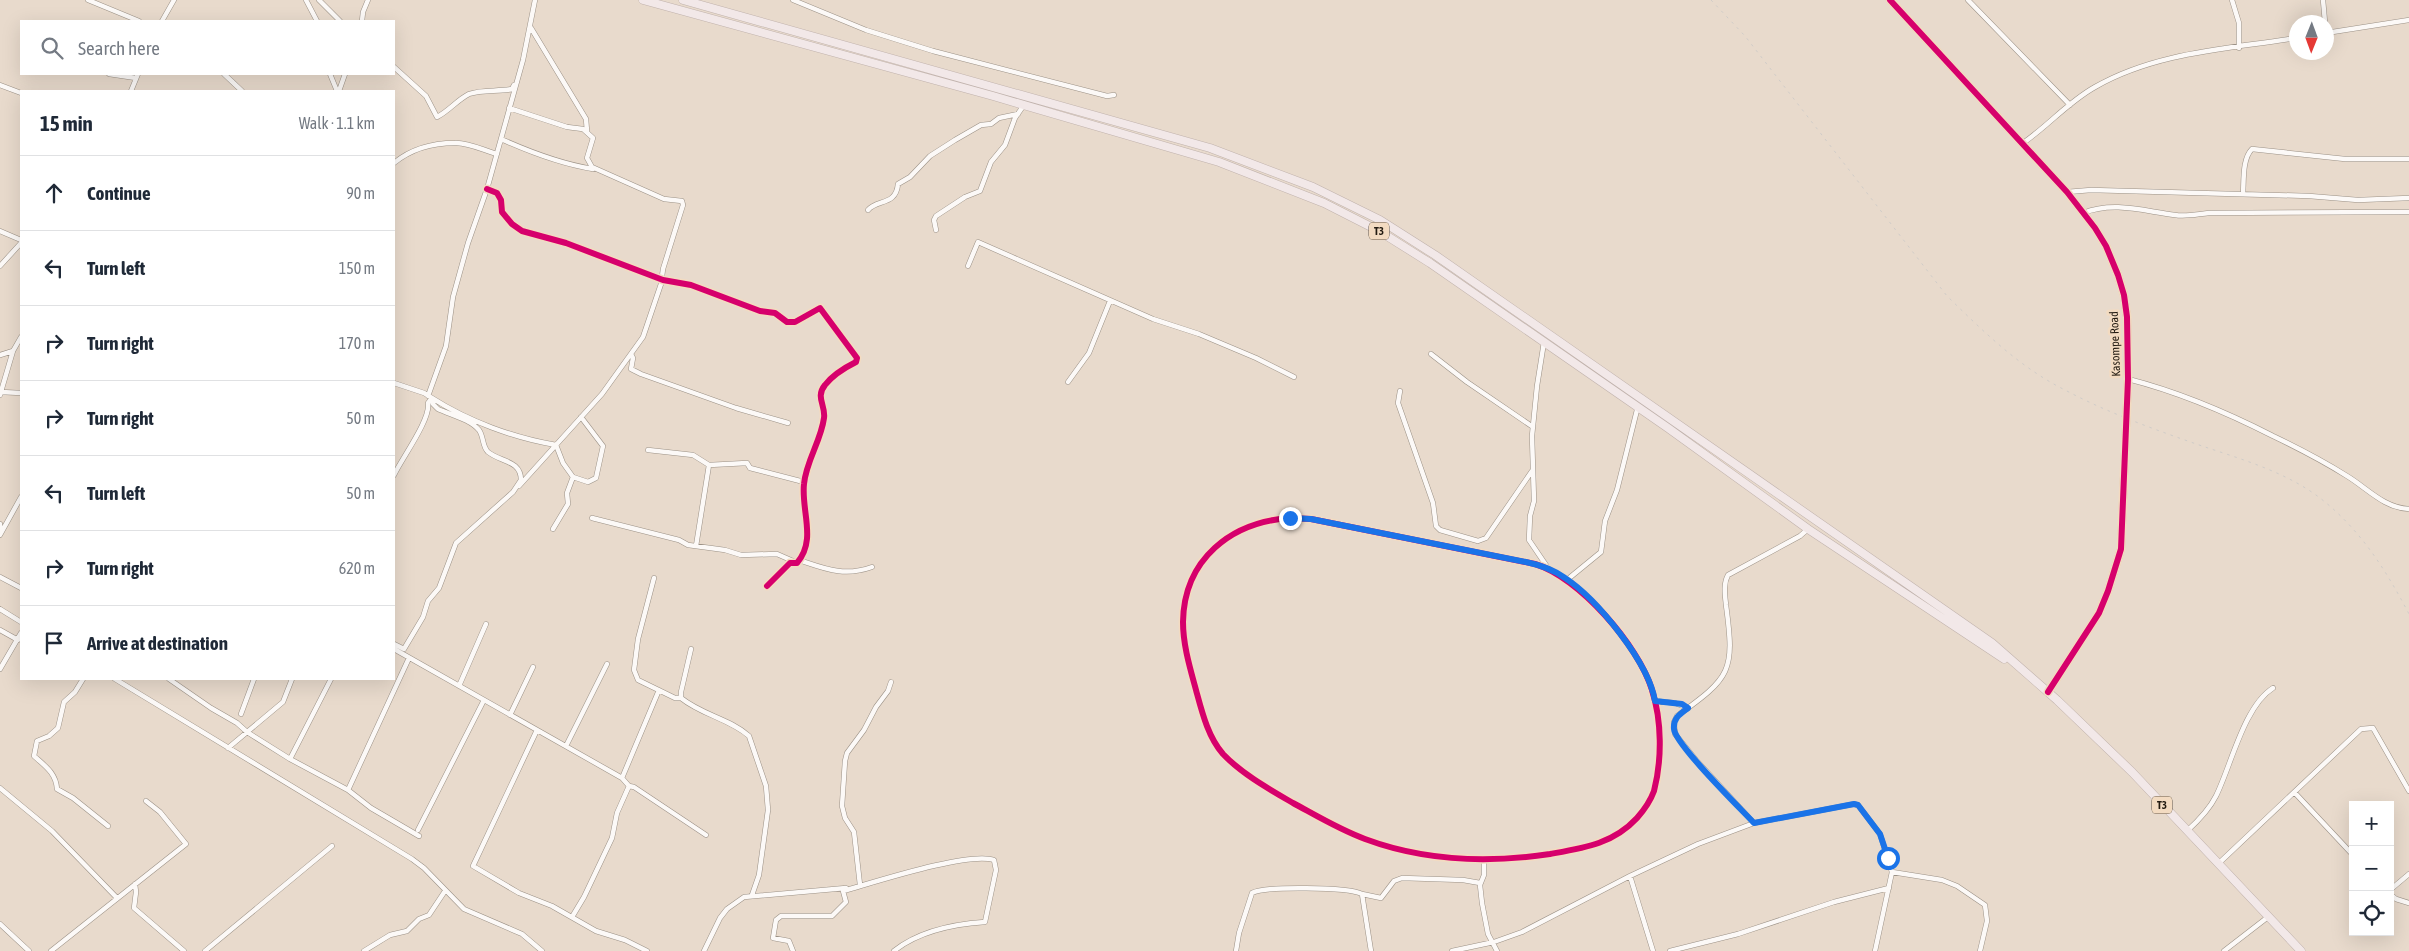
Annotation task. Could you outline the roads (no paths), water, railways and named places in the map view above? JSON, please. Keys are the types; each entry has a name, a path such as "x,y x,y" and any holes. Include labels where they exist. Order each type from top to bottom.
{"highway":[{"name":"T3","path":"643,0 1024,105 1219,162 1324,203 1379,231 1430,263 1638,406 1808,529 2017,666"},
{"name":"T3","path":"683,0 1210,148 1276,171 1322,191 1380,220 1435,255 1889,569 1992,643 2048,692 2126,766 2301,951"}],"street":[{"path":"88,0 138,20"},
{"path":"163,20 174,0"},
{"path":"306,0 316,20"},
{"path":"319,0 339,20"},
{"path":"362,20 368,0"},
{"path":"395,473 424,422 429,408 428,403 446,346 453,297 468,243 497,154 518,77 535,0"},
{"path":"793,0 866,30 933,51 1107,96 1114,95"},
{"name":"Kasompe Road","path":"1890,0 2067,192 2106,246 2124,295 2128,317 2128,379 2121,549 2099,613 2048,692"},
{"path":"1968,0 2070,105"},
{"path":"2232,0 2239,23 2239,48"},
{"path":"2323,0 2324,15"},
{"path":"2334,33 2409,20"},
{"path":"395,644 404,648 412,636 423,617 428,601 439,588 456,543 519,486 602,394 643,337 682,213 682,201 664,199 592,167 588,162 593,138 587,131 586,119 530,28"},
{"path":"2023,144 2080,97 2128,70 2154,61 2289,39"},
{"path":"395,68 426,96 437,117 448,112 470,94 480,91 512,89 518,77"},
{"path":"123,75 138,76 131,90"},
{"path":"225,75 241,90"},
{"path":"330,75 338,90"},
{"path":"338,90 345,75"},
{"path":"0,85 20,93"},
{"path":"936,230 934,220 936,216 965,197 980,191 991,162 1005,145 1018,114 1024,105"},
{"path":"509,108 567,127 587,131"},
{"path":"868,210 874,205 886,203 897,192 898,184 910,177 930,156 980,126 990,124 999,118 1018,114"},
{"path":"501,139 530,152 575,166 599,170"},
{"path":"395,162 407,152 457,142 497,154"},
{"path":"2243,194 2244,167 2252,149 2345,160 2409,159"},
{"path":"487,189 498,193 504,215 522,231 566,243 662,279 691,285 760,311 775,313 787,322 795,322 820,308 857,358 856,362 825,384 822,391 820,398 825,416 804,482 808,529 806,546 798,562"},
{"path":"2067,192 2091,190 2243,194 2358,200 2409,198"},
{"path":"2083,213 2107,207 2132,207 2176,216 2209,213 2409,212"},
{"path":"0,232 20,241"},
{"path":"0,266 20,242"},
{"path":"968,266 978,242 1153,319 1227,345 1294,377"},
{"path":"1068,382 1089,353 1110,301"},
{"path":"20,339 13,352 1,394 20,393"},
{"path":"1544,342 1533,427 1532,470 1534,501 1530,515 1530,540 1548,568"},
{"path":"0,355 13,352"},
{"path":"630,354 633,358 632,370 641,374 736,408 788,423"},
{"path":"1431,354 1467,382 1533,427"},
{"path":"2128,379 2168,390 2255,427 2347,476 2386,503 2397,508 2409,509"},
{"path":"395,382 484,423 532,441 556,445"},
{"path":"1400,391 1398,403 1433,503 1436,526 1440,530 1478,541 1486,538 1532,470"},
{"path":"430,397 438,409 466,420 479,430 485,448 490,453 514,464 521,475 519,486"},
{"path":"1568,579 1601,552 1605,521 1617,490 1638,406"},
{"path":"556,445 563,463 573,477 588,482 596,478 602,446 581,417"},
{"path":"648,450 693,456 709,465 747,463 750,468 804,482"},
{"path":"696,546 709,465"},
{"path":"553,529 568,504 567,493 573,477"},
{"path":"0,534 20,499"},
{"path":"592,518 696,546 724,550 741,555 777,554 798,562 839,572 857,573 872,568"},
{"path":"1277,519 1311,519 1526,562 1548,568 1568,579 1594,603 1619,634 1643,669 1651,685 1655,701 1659,744 1657,779 1648,805 1630,825 1614,838 1588,847 1533,856 1484,860 1395,849 1362,838 1288,800 1232,762 1221,751 1212,737 1198,697 1186,646 1183,621 1195,573 1206,556 1238,530 1258,522 1277,519"},
{"path":"1754,823 1696,760 1675,734 1674,722 1677,716 1715,687 1727,670 1730,643 1724,585 1728,575 1800,536 1808,529"},
{"path":"767,586 790,563 798,562"},
{"path":"0,577 20,587"},
{"path":"654,578 638,639 634,670 638,680 675,698 682,698 702,712 743,730 753,742 766,786 768,810 759,875 752,895"},
{"path":"0,609 20,621"},
{"path":"459,686 486,624"},
{"path":"0,630 18,640"},
{"path":"0,669 20,635"},
{"path":"682,698 681,692 690,649"},
{"path":"395,650 622,778 629,786 634,787 706,835"},
{"path":"348,790 409,658"},
{"path":"566,746 607,664"},
{"path":"510,715 533,667"},
{"path":"82,680 64,702 58,728 48,736 36,741 34,756 52,772 56,780 57,789 73,798 108,826"},
{"path":"117,680 412,859 432,876 464,909 522,934 542,951"},
{"path":"171,680 211,708 237,723 247,732 290,759 348,790 370,808 419,836"},
{"path":"241,714 254,680"},
{"path":"228,748 283,702 292,680"},
{"path":"290,759 331,680"},
{"path":"858,886 854,832 845,818 842,806 845,760 847,753 864,730 876,707 888,692 891,682"},
{"path":"2187,831 2199,820 2215,798 2240,733 2263,696 2273,688"},
{"path":"622,778 641,737 659,690"},
{"path":"418,830 484,700"},
{"path":"1655,701 1682,704 1688,708"},
{"path":"2218,864 2296,793 2361,729 2366,727 2372,728 2409,791"},
{"path":"537,730 473,866 519,893 572,917 596,932 625,940 647,951"},
{"path":"572,917 584,897 612,838 617,813 629,786"},
{"path":"0,788 52,831 117,898"},
{"path":"2296,793 2349,851"},
{"path":"51,951 186,844 160,812 146,801"},
{"path":"1452,951 1494,942 1535,926 1630,876 1698,844 1754,823 1854,804 1858,805 1880,834 1892,872 1875,951"},
{"path":"205,951 332,846"},
{"path":"794,951 789,941 774,938 776,920 781,916 832,916 846,902 843,891 957,862 993,859 996,863 995,881 985,922 952,926 931,932 904,944 894,951"},
{"path":"1484,860 1484,877 1480,883 1488,931 1497,951"},
{"path":"1892,872 1942,880 1957,886 1986,905 1987,921 1980,951"},
{"path":"2394,887 2409,874"},
{"path":"1630,876 1653,951"},
{"path":"1236,951 1248,901 1255,891 1349,890 1381,898 1394,881 1399,879 1453,880 1480,883"},
{"path":"135,884 134,908 184,951"},
{"path":"704,951 720,918 727,909 744,897 752,895 762,897 775,893 858,886"},
{"path":"1670,951 1738,934 1834,902 1888,888"},
{"path":"364,951 390,935 407,931 419,919 429,915 445,891"},
{"path":"1362,894 1371,951"},
{"path":"2394,897 2409,903"},
{"path":"2224,951 2268,917"},
{"path":"0,924 29,951"}],"railway":[{"path":"1711,0 1745,36 1947,296 1988,335 2032,371 2081,398 2115,414 2263,467 2307,489 2334,510 2360,537 2381,566 2409,614"}]}
